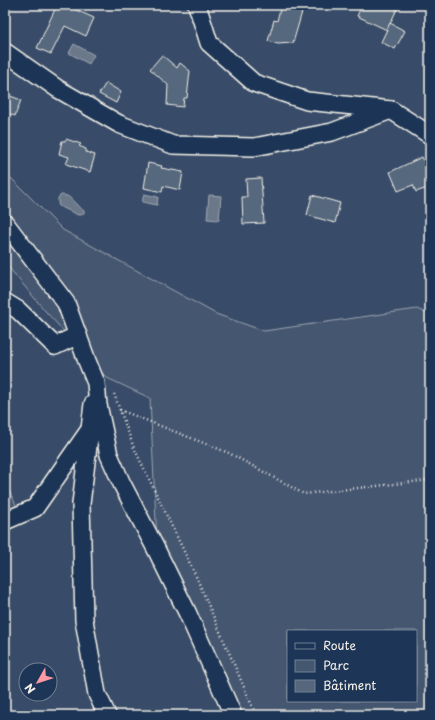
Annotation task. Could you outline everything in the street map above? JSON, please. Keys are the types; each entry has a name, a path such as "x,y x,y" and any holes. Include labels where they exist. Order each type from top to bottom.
{"street":[{"path":"196,5 209,43 254,83 307,101 390,110 430,135"},
{"path":"5,52 58,89 119,124 173,145 254,147 332,132 390,110"},
{"path":"5,223 66,303 86,361 96,383 98,405 109,455 122,484 156,548 188,614 233,715"},
{"path":"5,302 18,310 55,346 78,335"},
{"path":"96,383 81,504 84,620 97,694 108,715"},
{"path":"5,522 35,508 90,431"}],"path":[{"path":"96,383 110,384 134,448 195,574 256,715"},
{"path":"120,410 229,453 304,494 430,480"}],"shaded area":[{"path":"5,5 430,5 430,715 5,715"},
{"path":"74,44 94,55 89,64 69,53"},
{"path":"144,194 158,197 157,205 142,202"},
{"path":"61,195 70,198 84,211 84,213 78,215 59,206 58,198"},
{"path":"209,195 221,196 219,220 207,219"}],"green space":[{"path":"5,172 63,230 216,314 264,331 417,309 430,315 430,715 240,715 157,542 150,398 107,378 47,313 5,263"},
{"path":"5,482 24,522 5,531"}],"building":[{"path":"57,5 65,5 94,18 86,36 65,26 51,54 37,48"},
{"path":"281,5 304,5 293,43 278,44 268,41 274,20 277,21"},
{"path":"362,5 399,5 387,30 357,16"},
{"path":"390,23 405,31 395,49 381,42"},
{"path":"162,55 177,68 180,63 190,71 187,98 184,98 183,107 167,105 168,85 150,69"},
{"path":"106,83 121,92 116,103 99,94"},
{"path":"5,94 21,100 15,116 5,112"},
{"path":"66,139 81,144 79,146 86,149 86,152 95,155 90,172 66,164 69,157 59,154 62,141 65,141"},
{"path":"422,157 430,174 430,187 416,192 413,185 398,191 390,172"},
{"path":"148,163 162,166 161,168 183,172 180,190 163,186 162,192 144,188"},
{"path":"261,178 264,223 243,224 242,197 247,197 246,179"},
{"path":"312,195 340,203 335,223 307,215"}]}
